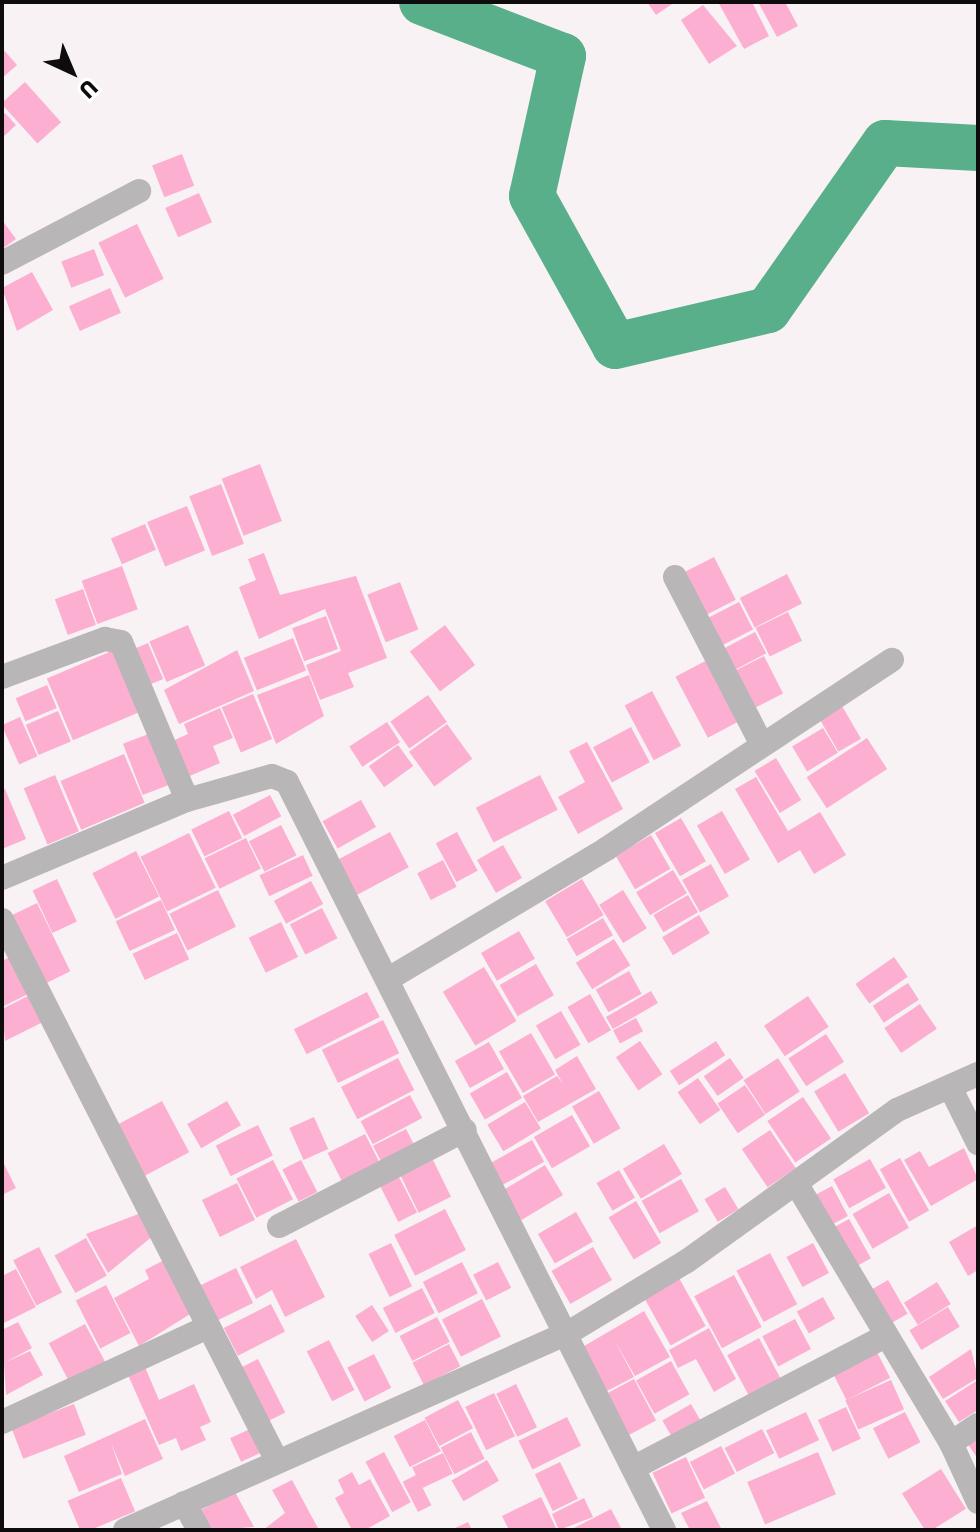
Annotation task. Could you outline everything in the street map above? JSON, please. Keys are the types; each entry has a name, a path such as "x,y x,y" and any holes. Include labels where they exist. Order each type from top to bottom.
{"street":[{"path":"2,263 139,191"},
{"path":"675,577 760,741"},
{"path":"2,677 105,639 121,642 187,800"},
{"path":"390,978 606,849 760,741 892,660"},
{"path":"2,878 187,800 246,780 282,778 390,978 664,1530"},
{"path":"2,920 277,1461"},
{"path":"125,1530 568,1333 796,1183 886,1117 978,1074"},
{"path":"950,1087 978,1143"},
{"path":"279,1226 465,1130"},
{"path":"796,1183 882,1338 951,1443 978,1502"},
{"path":"2,1422 208,1327"},
{"path":"633,1468 882,1338"},
{"path":"951,1443 978,1425"},
{"path":"184,1503 199,1530"}],"building":[{"path":"647,2 675,2 656,15"},
{"path":"718,2 752,2 769,36 744,49"},
{"path":"758,2 785,2 798,26 777,37"},
{"path":"703,5 737,46 709,64 681,20"},
{"path":"2,48 17,65 2,78"},
{"path":"25,82 61,122 37,144 2,104"},
{"path":"5,113 16,125 2,138 2,116"},
{"path":"182,154 194,186 164,197 152,165"},
{"path":"199,193 212,222 178,237 165,208"},
{"path":"2,220 16,239 2,249"},
{"path":"137,224 164,279 125,298 98,243"},
{"path":"94,249 104,275 71,288 61,262"},
{"path":"32,272 53,310 17,331 2,288"},
{"path":"110,288 121,313 80,331 69,306"},
{"path":"260,464 282,521 244,536 222,479"},
{"path":"221,484 244,544 212,556 189,496"},
{"path":"187,506 205,551 165,567 147,522"},
{"path":"145,524 156,550 122,564 111,538"},
{"path":"264,553 280,595 356,576 387,658 348,673 354,687 320,700 306,665 341,651 339,645 325,609 259,639 239,587 256,580 248,559"},
{"path":"714,557 736,600 705,615 684,572"},
{"path":"122,566 138,609 97,624 82,581"},
{"path":"787,574 802,603 755,627 740,598"},
{"path":"400,582 418,630 386,642 367,595"},
{"path":"83,589 96,625 68,635 55,599"},
{"path":"739,602 753,630 718,647 704,620"},
{"path":"788,612 802,641 770,657 756,628"},
{"path":"326,616 338,649 304,661 292,628"},
{"path":"188,625 205,666 167,682 149,641"},
{"path":"445,625 475,665 440,691 410,651"},
{"path":"755,632 766,653 733,671 721,650"},
{"path":"293,638 306,670 257,690 244,658"},
{"path":"148,643 163,679 144,687 129,651"},
{"path":"114,650 140,712 73,740 47,679"},
{"path":"237,650 254,691 179,724 164,690"},
{"path":"764,656 783,693 754,708 735,671"},
{"path":"709,659 741,720 708,738 675,677"},
{"path":"309,675 324,716 276,744 257,695"},
{"path":"47,685 57,708 25,721 16,698"},
{"path":"652,691 681,746 654,760 625,706"},
{"path":"253,694 272,739 241,752 222,707"},
{"path":"428,695 447,722 409,748 390,721"},
{"path":"838,699 861,739 838,752 815,712"},
{"path":"220,708 233,738 213,746 220,763 185,778 170,742 188,734 184,724"},
{"path":"58,711 71,741 39,755 26,725"},
{"path":"20,717 37,756 19,764 2,725"},
{"path":"387,722 400,742 362,767 349,747"},
{"path":"447,724 472,759 434,786 409,752"},
{"path":"631,727 650,762 612,783 593,747"},
{"path":"823,728 838,753 807,771 792,747"},
{"path":"151,733 171,784 143,795 123,744"},
{"path":"867,738 887,769 827,808 807,777"},
{"path":"587,742 623,809 578,834 558,797 585,782 569,751"},
{"path":"398,745 413,766 384,787 369,766"},
{"path":"124,754 145,803 81,830 60,781"},
{"path":"776,758 801,800 780,813 755,771"},
{"path":"55,775 79,831 48,844 24,788"},
{"path":"540,775 558,810 494,842 476,808"},
{"path":"756,777 788,831 820,812 846,855 814,874 800,850 778,863 735,789"},
{"path":"5,789 26,839 2,849 2,790"},
{"path":"270,795 281,816 244,836 233,815"},
{"path":"361,800 376,827 338,848 323,821"},
{"path":"229,811 242,838 204,856 191,829"},
{"path":"722,811 750,859 725,874 697,826"},
{"path":"681,818 706,861 680,876 655,833"},
{"path":"281,825 296,855 264,872 249,841"},
{"path":"390,832 409,867 353,897 334,862"},
{"path":"457,832 478,871 456,882 436,843"},
{"path":"189,833 216,888 167,911 140,857"},
{"path":"651,835 670,869 635,889 615,856"},
{"path":"246,838 261,869 220,889 205,858"},
{"path":"503,845 522,878 496,893 477,860"},
{"path":"136,851 159,896 115,919 92,873"},
{"path":"303,855 313,876 269,896 259,875"},
{"path":"443,860 457,887 431,900 417,873"},
{"path":"711,864 729,896 700,912 682,880"},
{"path":"673,870 687,893 650,915 636,892"},
{"path":"57,879 77,922 52,933 33,890"},
{"path":"582,879 604,915 567,937 545,901"},
{"path":"311,881 323,904 286,924 274,901"},
{"path":"218,890 236,927 187,951 169,914"},
{"path":"623,890 647,928 623,943 599,905"},
{"path":"688,895 698,912 663,932 653,915"},
{"path":"161,900 175,930 130,951 116,921"},
{"path":"37,903 70,971 42,985 9,917"},
{"path":"322,908 337,938 305,955 290,924"},
{"path":"699,915 710,933 673,955 662,937"},
{"path":"603,918 613,935 577,956 567,939"},
{"path":"281,922 298,957 266,973 249,938"},
{"path":"519,931 535,959 497,981 481,953"},
{"path":"177,933 189,959 145,980 133,954"},
{"path":"614,939 630,965 592,989 576,963"},
{"path":"14,955 32,992 2,1007 2,961"},
{"path":"894,957 908,977 869,1004 855,984"},
{"path":"536,964 554,995 518,1016 500,985"},
{"path":"484,967 516,1021 475,1046 443,992"},
{"path":"629,971 642,994 608,1012 596,989"},
{"path":"908,983 919,1000 884,1023 873,1006"},
{"path":"651,991 658,1003 613,1029 606,1017"},
{"path":"367,992 380,1017 307,1054 294,1029"},
{"path":"32,994 45,1021 5,1041 2,1009"},
{"path":"590,994 611,1030 588,1043 567,1007"},
{"path":"808,996 829,1027 785,1056 764,1026"},
{"path":"920,1004 937,1029 901,1053 884,1028"},
{"path":"561,1011 580,1045 555,1059 536,1026"},
{"path":"636,1018 643,1031 620,1043 613,1030"},
{"path":"383,1020 399,1053 338,1083 322,1050"},
{"path":"531,1033 555,1075 523,1093 499,1052"},
{"path":"826,1034 844,1062 806,1086 788,1059"},
{"path":"640,1041 662,1074 638,1090 616,1057"},
{"path":"716,1041 725,1055 679,1085 670,1071"},
{"path":"489,1042 504,1069 470,1088 455,1061"},
{"path":"577,1056 596,1089 538,1122 523,1096 557,1076 563,1084 555,1070"},
{"path":"398,1058 414,1090 357,1119 341,1087"},
{"path":"730,1058 744,1078 718,1096 704,1076"},
{"path":"778,1058 800,1092 765,1114 744,1080"},
{"path":"507,1072 522,1098 485,1119 470,1094"},
{"path":"845,1073 869,1113 838,1132 814,1092"},
{"path":"698,1078 720,1110 700,1124 678,1092"},
{"path":"745,1085 765,1115 738,1133 718,1103"},
{"path":"599,1091 620,1128 594,1144 572,1106"},
{"path":"410,1095 422,1118 373,1144 361,1121"},
{"path":"803,1097 831,1138 795,1162 767,1121"},
{"path":"162,1101 189,1152 134,1181 107,1130"},
{"path":"227,1101 241,1125 201,1148 187,1124"},
{"path":"525,1102 541,1129 503,1151 487,1125"},
{"path":"572,1115 590,1146 552,1168 534,1137"},
{"path":"314,1117 328,1149 304,1160 289,1128"},
{"path":"258,1125 273,1156 231,1176 216,1146"},
{"path":"406,1129 417,1151 384,1168 373,1146"},
{"path":"770,1130 796,1168 768,1187 742,1149"},
{"path":"365,1134 380,1164 343,1183 328,1153"},
{"path":"532,1140 544,1162 500,1186 488,1164"},
{"path":"664,1144 682,1174 641,1199 623,1169"},
{"path":"964,1148 978,1179 931,1206 904,1160 920,1151 929,1167"},
{"path":"900,1158 929,1210 909,1222 880,1169"},
{"path":"870,1159 886,1188 849,1208 833,1179"},
{"path":"2,1160 16,1188 2,1195"},
{"path":"273,1160 293,1199 256,1218 236,1179"},
{"path":"301,1160 317,1192 299,1202 282,1170"},
{"path":"433,1160 451,1197 419,1213 401,1176"},
{"path":"545,1165 563,1195 521,1220 503,1190"},
{"path":"619,1170 635,1198 612,1211 596,1183"},
{"path":"398,1175 417,1212 398,1222 379,1185"},
{"path":"681,1179 699,1211 660,1233 642,1201"},
{"path":"237,1183 255,1220 220,1237 202,1200"},
{"path":"832,1186 848,1216 824,1229 808,1199"},
{"path":"725,1187 738,1209 718,1222 704,1199"},
{"path":"889,1193 909,1228 873,1249 853,1214"},
{"path":"636,1201 661,1243 634,1259 609,1217"},
{"path":"445,1209 466,1250 415,1276 394,1235"},
{"path":"576,1212 593,1241 555,1263 538,1234"},
{"path":"141,1213 154,1235 108,1273 86,1234"},
{"path":"849,1219 871,1258 848,1271 826,1232"},
{"path":"978,1225 978,1270 968,1276 949,1242"},
{"path":"86,1238 107,1276 75,1293 55,1255"},
{"path":"296,1239 325,1297 285,1317 272,1290 256,1299 240,1267"},
{"path":"391,1243 412,1286 390,1297 369,1254"},
{"path":"813,1243 829,1273 802,1287 787,1257"},
{"path":"39,1247 62,1292 36,1306 13,1260"},
{"path":"593,1247 612,1280 570,1304 551,1271"},
{"path":"770,1253 797,1304 764,1322 736,1271"},
{"path":"168,1258 195,1311 139,1346 114,1298 149,1279 145,1270"},
{"path":"462,1262 478,1293 439,1313 423,1282"},
{"path":"498,1262 511,1288 486,1301 473,1275"},
{"path":"236,1268 253,1303 213,1323 196,1288"},
{"path":"16,1269 36,1307 2,1324 2,1276"},
{"path":"734,1275 762,1327 722,1348 694,1296"},
{"path":"679,1278 706,1326 671,1345 644,1297"},
{"path":"888,1280 908,1314 882,1328 863,1294"},
{"path":"937,1282 951,1304 918,1325 904,1303"},
{"path":"106,1285 131,1333 100,1349 76,1300"},
{"path":"422,1288 435,1313 396,1333 383,1308"},
{"path":"823,1297 835,1319 809,1333 797,1312"},
{"path":"482,1299 501,1336 461,1357 442,1319"},
{"path":"271,1304 285,1332 238,1356 224,1328"},
{"path":"372,1305 389,1331 372,1342 355,1316"},
{"path":"948,1307 960,1327 921,1350 909,1330"},
{"path":"644,1311 670,1357 635,1376 615,1341 634,1377 603,1393 579,1349"},
{"path":"437,1317 450,1342 412,1361 400,1336"},
{"path":"795,1319 811,1349 778,1366 762,1336"},
{"path":"18,1322 32,1348 4,1363 2,1330"},
{"path":"85,1324 106,1364 70,1383 49,1343"},
{"path":"709,1328 736,1379 714,1392 696,1359 678,1368 669,1350"},
{"path":"759,1338 781,1379 749,1396 727,1355"},
{"path":"329,1340 354,1390 332,1401 307,1351"},
{"path":"449,1344 460,1366 424,1385 412,1363"},
{"path":"971,1349 978,1378 943,1399 929,1377"},
{"path":"30,1351 43,1375 6,1395 4,1363"},
{"path":"877,1352 890,1378 847,1400 833,1374"},
{"path":"374,1354 391,1388 365,1401 347,1368"},
{"path":"258,1359 285,1412 263,1424 236,1370"},
{"path":"671,1361 689,1394 654,1414 636,1380"},
{"path":"145,1367 159,1400 194,1384 211,1422 200,1427 206,1440 181,1451 176,1438 159,1445 128,1375"},
{"path":"634,1379 656,1420 626,1436 604,1395"},
{"path":"891,1380 904,1409 858,1430 845,1400"},
{"path":"978,1380 978,1410 959,1422 945,1401"},
{"path":"516,1384 537,1427 517,1437 496,1394"},
{"path":"494,1393 515,1436 486,1450 465,1407"},
{"path":"458,1400 473,1428 439,1446 424,1418"},
{"path":"74,1404 86,1435 23,1459 11,1428"},
{"path":"691,1404 703,1425 674,1441 662,1420"},
{"path":"846,1407 861,1439 833,1452 818,1420"},
{"path":"806,1412 819,1440 779,1459 766,1431"},
{"path":"905,1412 920,1442 888,1459 873,1428"},
{"path":"567,1417 581,1446 532,1469 518,1441"},
{"path":"145,1419 163,1459 125,1476 111,1443 122,1474 79,1492 64,1456"},
{"path":"425,1420 441,1451 410,1467 394,1436"},
{"path":"250,1429 261,1453 241,1462 230,1438"},
{"path":"762,1429 774,1453 737,1472 725,1448"},
{"path":"471,1432 485,1459 454,1474 441,1447"},
{"path":"978,1434 978,1459 967,1443"},
{"path":"721,1446 735,1474 704,1490 690,1462"},
{"path":"384,1452 411,1502 392,1512 365,1462"},
{"path":"818,1452 836,1494 765,1524 747,1482"},
{"path":"443,1453 453,1474 422,1488 412,1467"},
{"path":"686,1457 705,1498 671,1513 652,1473"},
{"path":"487,1460 499,1481 463,1501 451,1480"},
{"path":"560,1462 578,1499 553,1511 535,1474"},
{"path":"941,1469 966,1509 932,1530 925,1530 902,1493"},
{"path":"352,1472 359,1485 370,1479 390,1516 365,1530 352,1530 335,1498 344,1493 338,1480"},
{"path":"416,1475 431,1505 418,1512 403,1482"},
{"path":"121,1478 135,1511 91,1530 80,1530 68,1501"},
{"path":"292,1480 319,1530 263,1530 285,1513 272,1490"},
{"path":"235,1492 254,1527 211,1530 201,1510"},
{"path":"541,1497 557,1530 509,1530 502,1516"},
{"path":"584,1498 593,1517 559,1530 552,1514"},
{"path":"707,1501 722,1530 690,1530 681,1513"},
{"path":"611,1509 622,1530 570,1530"},
{"path":"468,1522 472,1530 451,1530"}],"waterway":[{"path":"422,2 563,56 532,196 615,346 768,310 885,143 978,148"}]}
